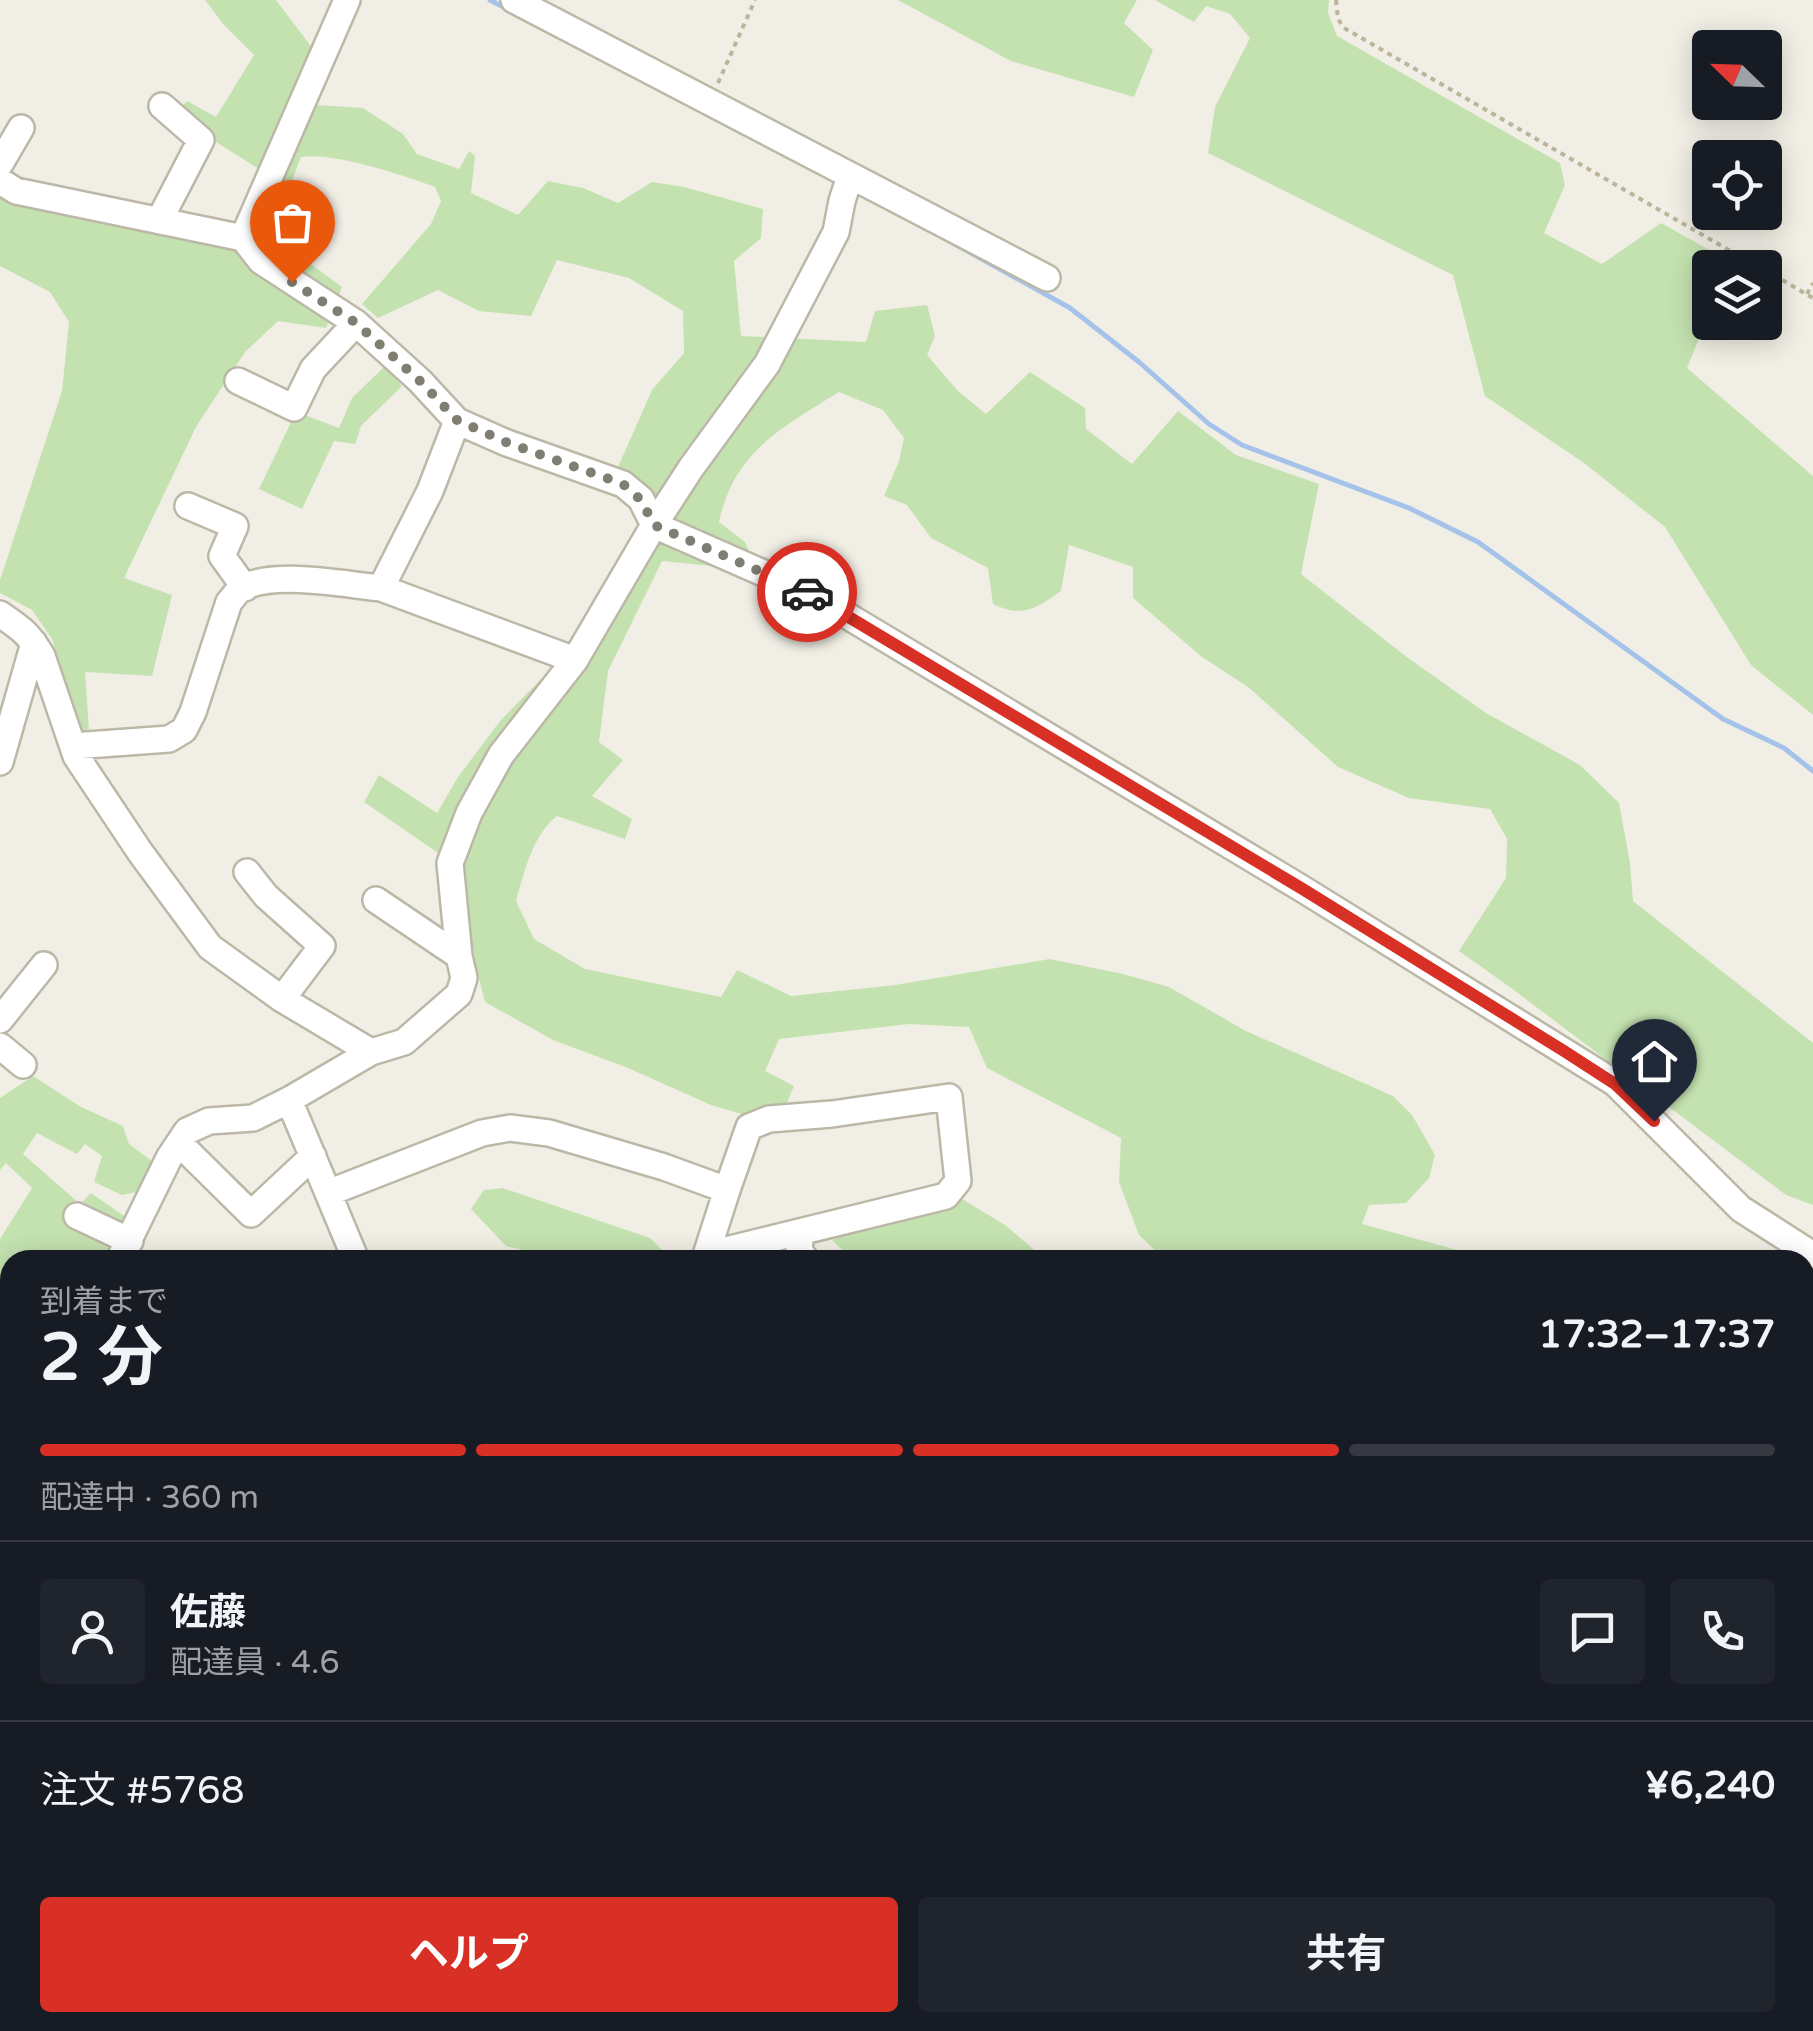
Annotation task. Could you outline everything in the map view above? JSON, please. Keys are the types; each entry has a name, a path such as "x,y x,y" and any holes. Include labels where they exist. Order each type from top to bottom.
{"street":[{"path":"243,238 346,0"},
{"path":"514,0 710,102 849,181 1047,278"},
{"path":"159,221 201,140 162,106"},
{"path":"0,164 21,128"},
{"path":"76,1216 124,1250 169,1158 187,1131 208,1121 253,1118 289,1100 371,1052 404,1042 459,994 464,978 458,956 450,863 469,813 501,755 575,660 691,468 767,364 836,232 849,181"},
{"path":"0,182 16,191 243,238 261,261 356,323 457,420 508,443 623,484 641,500 654,525 811,594 1301,888 1615,1084 1741,1209 1805,1250"},
{"path":"238,381 294,408 313,369 356,323"},
{"path":"381,588 430,492 457,420"},
{"path":"188,506 235,526 222,556 245,588"},
{"path":"73,746 169,739 184,730 229,602 238,590 280,578 381,588 575,660"},
{"path":"0,614 26,631 34,643 76,756 210,947 282,999 371,1052"},
{"path":"0,762 34,643"},
{"path":"247,872 266,896 322,946 282,999"},
{"path":"376,900 458,956"},
{"path":"0,1020 44,965"},
{"path":"0,1046 24,1065"},
{"path":"708,1250 749,1127 769,1120 949,1097 958,1181 946,1196 727,1250"},
{"path":"289,1100 352,1250"},
{"path":"328,1193 482,1133 510,1128 548,1132 727,1190"},
{"path":"179,1143 251,1214 313,1156"},
{"path":"800,1250 801,1232"}],"path":[{"path":"710,102 754,0"},
{"path":"1336,0 1338,19 1344,28 1729,250"},
{"path":"1782,280 1813,298"},
{"path":"1806,294 1813,283"}],"green space":[{"path":"205,0 276,0 313,49 262,171 213,140 179,109 187,101 216,117 254,55"},
{"path":"898,0 1137,0 1124,23 1153,50 1134,97 1011,61"},
{"path":"1155,0 1329,0 1328,13 1337,36 1560,163 1565,185 1544,233 1602,264 1661,223 1709,250 1692,250 1692,340 1698,340 1687,368 1813,476 1813,715 1751,665 1665,527 1584,463 1485,396 1453,275 1208,153 1215,107 1250,38 1230,14 1206,6 1194,22"},
{"path":"318,105 363,108 403,134 417,154 459,169 469,151 475,156 471,193 518,215 548,181 583,188 618,203 652,182 763,209 761,238 734,261 741,336 866,342 875,311 927,305 935,336 927,355 958,391 986,414 1030,372 1085,408 1086,429 1132,464 1178,411 1236,455 1319,484 1301,574 1486,713 1580,765 1619,803 1633,901 1813,1043 1813,1205 1786,1195 1459,951 1506,878 1507,839 1490,809 1409,798 1338,767 1248,687 1202,657 1133,598 1133,567 1069,545 1061,591 1044,603 1021,611 993,604 988,568 931,538 907,505 884,496 904,438 883,410 839,392 780,430 736,477 719,522 745,542 751,555 680,521 640,479 618,467 652,390 684,353 683,311 629,278 557,260 531,316 479,311 438,290 378,318 362,304 431,224 441,201 435,187 368,166 331,158 301,157 271,235 342,287 326,328 278,321 245,352 196,427 124,578 172,595 152,676 85,672 89,729 79,732 52,639 32,610 0,593 0,580 62,391 69,322 50,292 0,266 0,195 234,246 299,130"},
{"path":"385,366 402,386 361,426 355,444 334,441 302,509 259,489 293,418 302,414 339,428 352,398"},
{"path":"659,534 733,568 662,561 608,671 599,742 623,760 592,796 632,819 625,839 557,816 549,824 530,855 516,901 534,939 585,969 721,997 737,970 791,996 895,985 1050,959 1169,987 1246,1031 1393,1096 1412,1115 1435,1155 1429,1178 1406,1203 1369,1205 1362,1224 1457,1250 1155,1250 1139,1235 1119,1182 1121,1138 987,1068 969,1027 909,1024 779,1039 765,1071 794,1086 783,1112 745,1115 711,1105 553,1040 485,1002 460,868 364,802 379,775 437,813 458,777 500,721 549,671 578,668"},
{"path":"33,1076 81,1107 123,1126 129,1144 156,1164 145,1190 122,1195 94,1182 102,1156 85,1144 77,1154 37,1133 23,1154 80,1204 91,1193 130,1220 112,1250 0,1250 0,1239 32,1188 6,1163 0,1170 0,1098"},
{"path":"503,1188 650,1238 662,1250 523,1250 506,1246 471,1209 484,1190"},
{"path":"959,1197 1005,1225 1034,1250 842,1250 832,1240"}],"waterway":[{"path":"490,0 509,10"},
{"path":"944,238 1070,308 1209,424 1242,445 1409,508 1478,542 1723,719 1784,748 1813,771"}],"way so far":[{"path":"292,282 356,323 457,420 508,443 623,484 641,500 654,525 807,592"}],"route":[{"path":"807,592 1301,888 1564,1051 1615,1084 1654,1121"}]}
